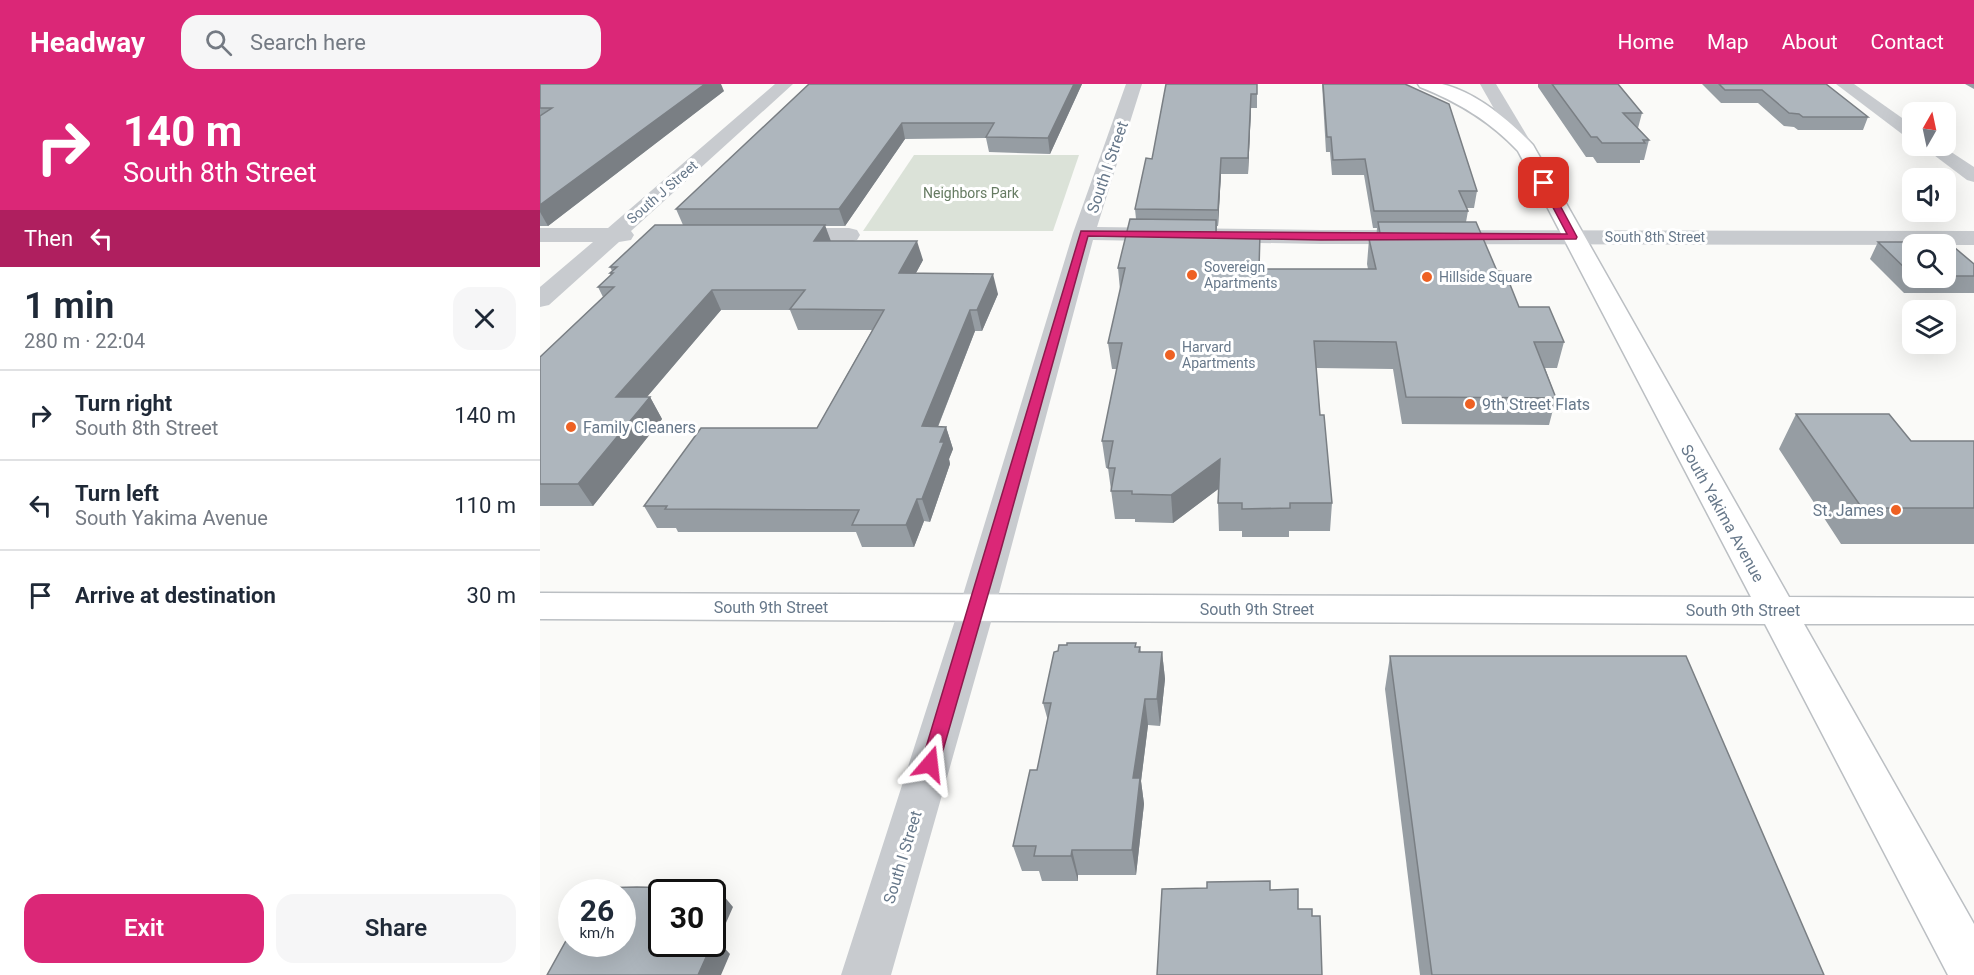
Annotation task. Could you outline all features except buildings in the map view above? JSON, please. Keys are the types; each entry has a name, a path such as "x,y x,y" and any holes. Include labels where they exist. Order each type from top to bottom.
{"main road":[{"path":"1426,84 1479,107 1505,127 1526,149"},
{"name":"South Yakima Avenue","path":"1526,149 1974,973"},
{"name":"South 9th Street","path":"540,606 1974,611"}],"street":[{"name":"South J Street","path":"540,300 785,84"},
{"name":"South I Street","path":"866,975 977,608 1084,233 1134,84"},
{"name":"South Yakima Avenue","path":"1488,84 1526,149"},
{"path":"1844,84 1902,126"},
{"path":"1945,156 1974,176"},
{"name":"South 8th Street","path":"1084,233 1321,237 1974,238"},
{"path":"540,235 647,235"},
{"path":"766,235 849,235"}],"green space":[{"name":"Neighbors Park","path":"914,155 1079,155 1053,231 863,231"}],"place":[{"name":"Sovereign Apartments","path":"1192,275"},
{"name":"Hillside Square","path":"1427,277"},
{"name":"Harvard Apartments","path":"1170,355"},
{"name":"9th Street Flats","path":"1470,404"},
{"name":"Family Cleaners","path":"571,427"},
{"name":"St. James","path":"1896,510"}],"route":[{"path":"930,764 1084,233 1321,237 1573,237 1544,183"}]}
